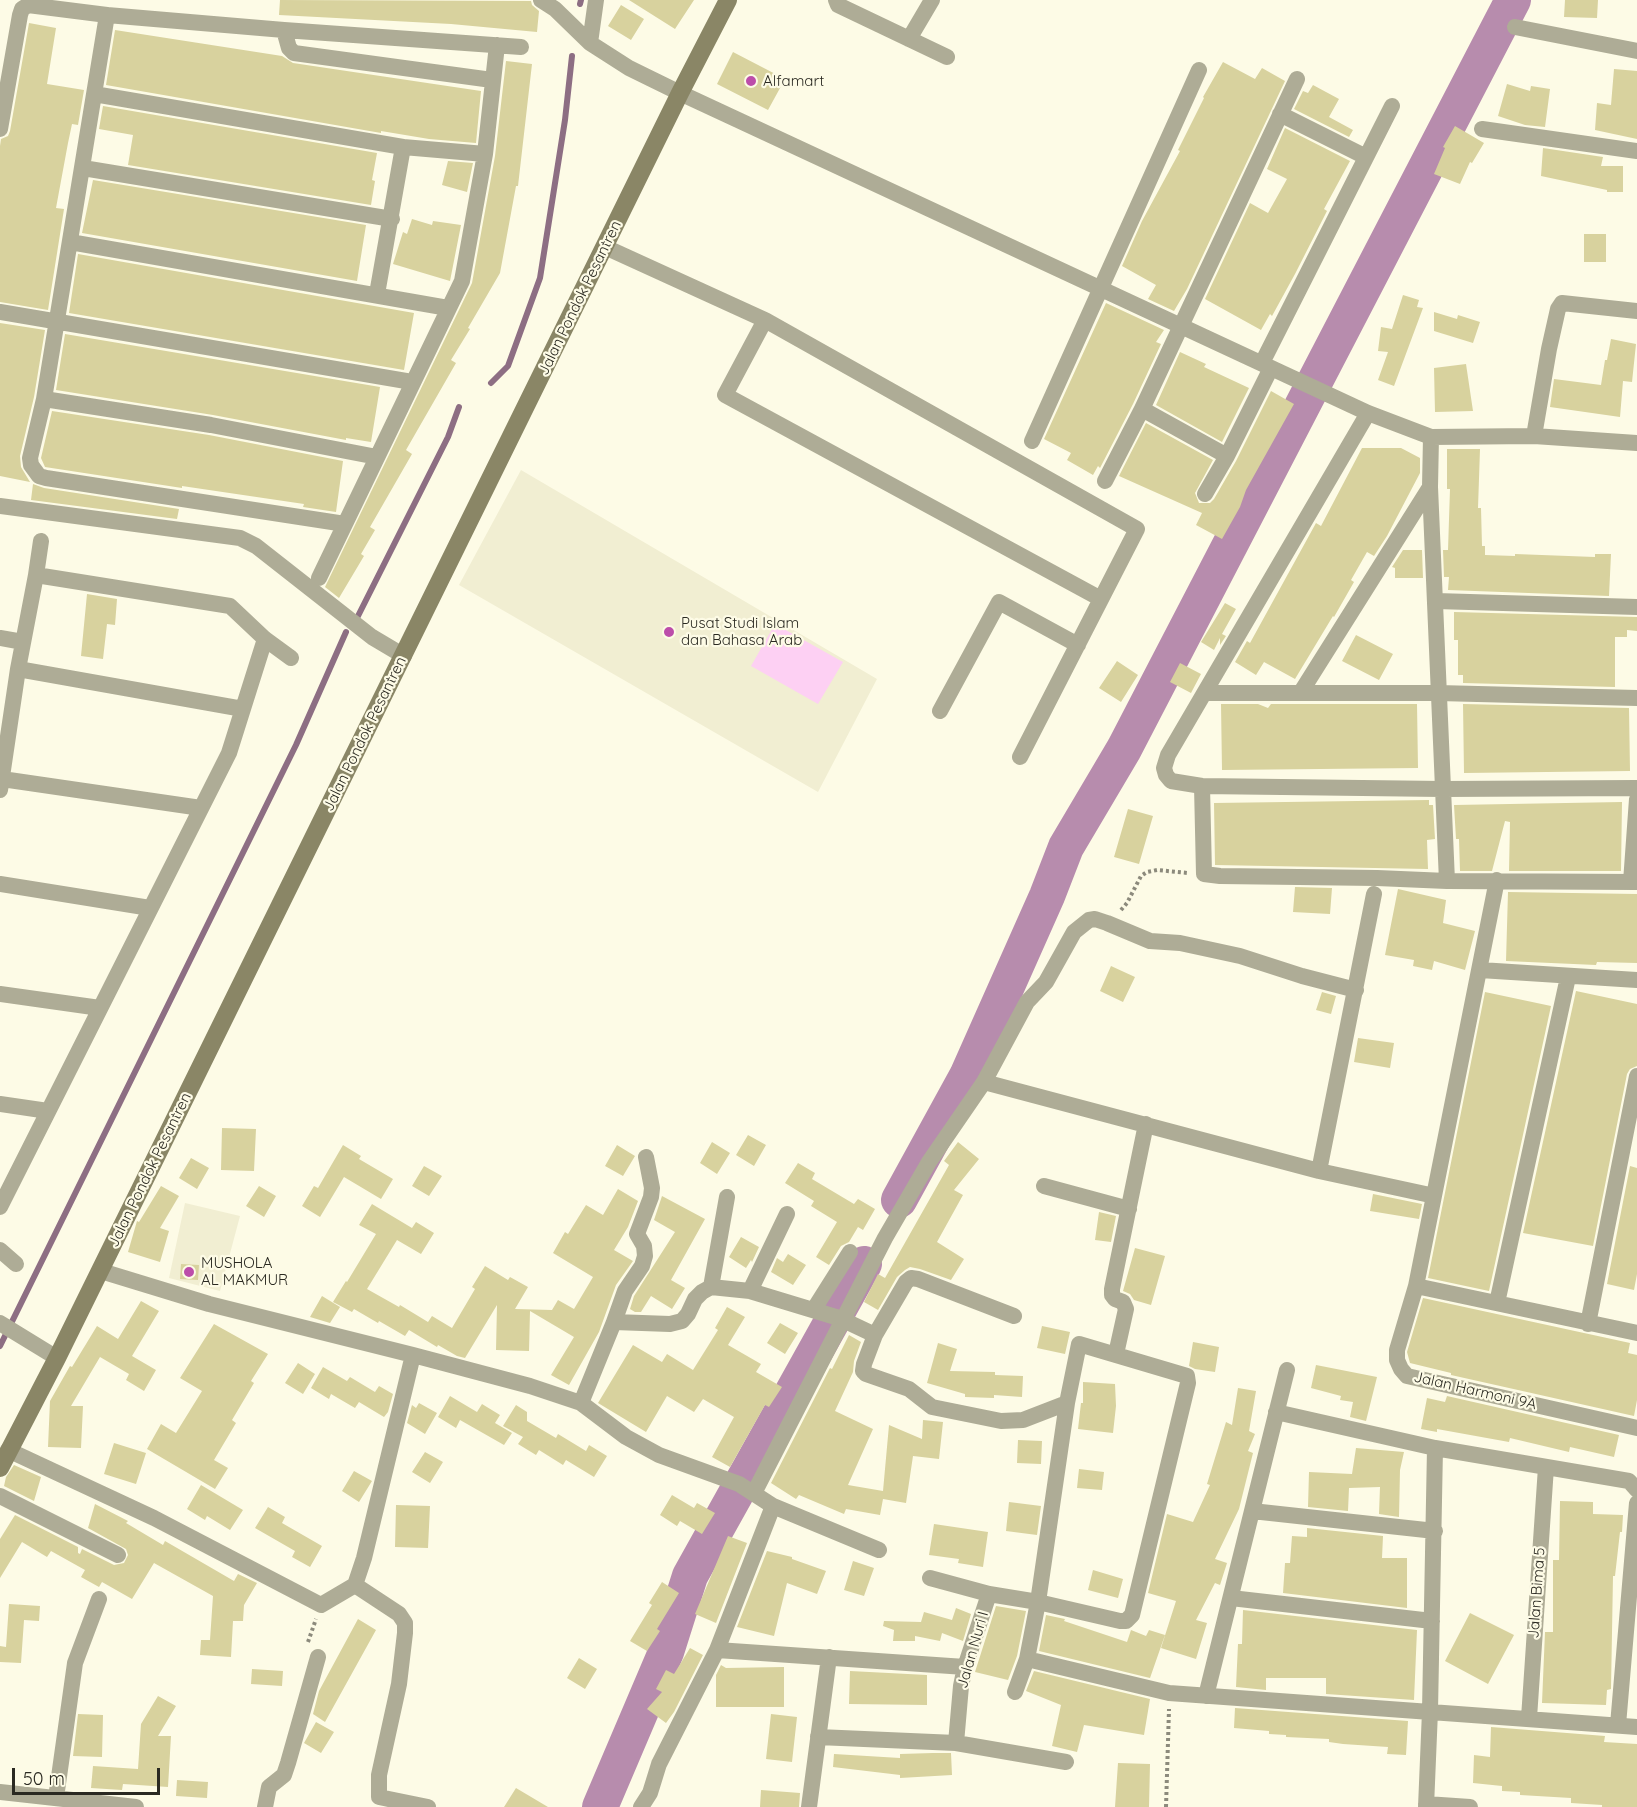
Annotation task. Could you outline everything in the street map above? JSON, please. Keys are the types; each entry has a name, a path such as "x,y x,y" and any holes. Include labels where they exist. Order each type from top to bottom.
{"street":[{"path":"541,0 555,9 590,43 629,68 1368,413 1431,437 1534,436 1637,443"},
{"path":"590,43 596,0"},
{"name":"Jalan Pondok Pesantren","path":"0,1468 57,1358 680,93 728,0"},
{"path":"836,0 838,5 947,57"},
{"path":"909,39 932,0"},
{"path":"0,129 22,9 31,5 107,15 521,47"},
{"path":"107,15 44,399 30,458 31,465 39,476 345,524"},
{"path":"1515,27 1637,51"},
{"path":"284,30 289,48 294,53 492,80"},
{"path":"319,578 462,281 485,154 497,45"},
{"path":"1032,441 1199,70"},
{"path":"1105,481 1142,409 1297,79"},
{"path":"94,94 403,147 485,154"},
{"path":"1205,494 1227,456 1266,365 1392,106"},
{"path":"1280,114 1366,157"},
{"path":"1482,129 1637,151"},
{"path":"377,294 403,147"},
{"path":"83,168 392,219"},
{"path":"70,242 448,308"},
{"path":"605,247 765,320 1137,529 1020,757"},
{"path":"1534,436 1549,349 1558,309 1562,303 1637,311"},
{"path":"0,312 412,382"},
{"path":"765,320 724,395 1101,599"},
{"path":"44,399 211,425 377,457"},
{"path":"1142,409 1227,456"},
{"path":"1368,413 1168,755 1164,768 1166,775 1171,781 1202,786 1443,789 1637,788"},
{"path":"1431,437 1430,487 1448,881"},
{"path":"1301,692 1430,487"},
{"path":"0,506 240,538 256,546 372,637 404,656"},
{"path":"41,541 18,669 1,784 201,808"},
{"path":"36,575 230,606 265,639 291,658"},
{"path":"1436,601 1637,607"},
{"path":"940,711 999,602 1078,645"},
{"path":"0,638 23,642"},
{"path":"0,1207 229,753 265,639"},
{"path":"18,669 243,709"},
{"path":"1205,693 1438,693 1637,698"},
{"path":"1202,786 1204,874 1220,876 1634,882 1637,799"},
{"path":"1497,880 1416,1286 1637,1333"},
{"path":"0,884 150,908"},
{"path":"1319,1171 1374,894"},
{"path":"747,1489 908,1196 984,1082 1027,1002 1046,981 1074,932 1086,921 1095,919 1145,939 1180,943 1240,956 1356,990"},
{"path":"1480,970 1637,980"},
{"path":"1497,1303 1568,977"},
{"path":"0,994 100,1008"},
{"path":"1588,1324 1630,1147 1637,1076"},
{"path":"984,1082 1319,1171 1430,1196"},
{"path":"0,1104 48,1111"},
{"path":"1116,1354 1126,1304 1115,1299 1112,1289 1146,1124"},
{"path":"581,1402 625,1291 642,1266 645,1256 644,1246 637,1234 651,1197 652,1188 646,1157"},
{"path":"1044,1186 1129,1209"},
{"path":"711,1287 727,1197"},
{"path":"750,1291 787,1214"},
{"path":"0,1250 16,1264"},
{"path":"817,1310 850,1252"},
{"path":"100,1270 209,1304 413,1354 581,1402 626,1437 659,1455 747,1489 773,1506 879,1550"},
{"path":"1014,1316 911,1278 906,1282 875,1335 863,1371 909,1389 932,1407 980,1418 1001,1421 1023,1420 1067,1402"},
{"name":"Jalan Harmoni 9A","path":"1416,1286 1397,1350 1397,1360 1407,1376 1637,1428"},
{"path":"614,1322 670,1324 682,1321 695,1299 711,1287 750,1291 817,1310 875,1335"},
{"path":"6,1327 57,1358"},
{"path":"930,1578 989,1594 1038,1602 1126,1621 1132,1615 1188,1379 1184,1374 1079,1344 1067,1402 1038,1602 1027,1659 1015,1692"},
{"path":"8,1450 154,1518 321,1605 355,1585 364,1558 413,1354"},
{"path":"1206,1696 1287,1370"},
{"path":"1276,1412 1435,1448 1629,1481 1637,1490"},
{"path":"1435,1448 1435,1531 1426,1805 1470,1807"},
{"name":"Jalan Bima 5","path":"1529,1718 1546,1467"},
{"path":"0,1496 118,1555"},
{"path":"1618,1725 1637,1503"},
{"path":"641,1807 650,1793 659,1764 717,1650 773,1506"},
{"path":"1252,1510 1435,1531"},
{"path":"355,1585 399,1614 405,1623 399,1684 379,1775 379,1802 428,1807"},
{"name":"Jalan Nuri I","path":"956,1743 965,1667 989,1594"},
{"path":"1231,1598 1432,1621"},
{"path":"56,1798 75,1663 99,1599"},
{"path":"717,1650 965,1667"},
{"path":"265,1807 269,1787 284,1775 318,1657"},
{"path":"809,1807 829,1657"},
{"path":"1027,1659 1169,1693 1637,1727"},
{"path":"818,1737 956,1743 1066,1762"},
{"path":"0,1792 25,1801 56,1798 136,1807"}],"path":[{"path":"1095,919 1114,915 1120,911 1127,903 1141,876 1147,872 1156,870 1204,874"},
{"path":"1166,1807 1169,1693"}],"shaded area":[{"name":"Pusat Studi Islam dan Bahasa Arab","path":"521,470 877,679 818,792 459,585"},
{"path":"775,624 843,662 818,704 751,666"},
{"path":"185,1203 240,1216 220,1291 169,1278"}],"building":[{"path":"280,0 531,1 539,11 537,32 451,24 279,15"},
{"path":"629,0 694,0 675,29"},
{"path":"1565,0 1598,0 1597,18 1564,17"},
{"path":"621,5 644,19 631,40 608,26"},
{"path":"29,23 56,28 47,84 84,90 78,125 72,124 56,208 64,209 48,310 0,302 0,146 1,139 8,136 10,131"},
{"path":"115,30 282,56 293,63 481,91 476,143 429,139 381,131 381,133 106,85"},
{"name":"Alfamart","path":"733,52 785,79 768,110 717,84"},
{"path":"506,61 532,64 518,186 516,186 500,273 451,360 456,363 406,450 412,454 370,527 375,530 361,554 364,556 339,598 325,587 472,283 495,156"},
{"path":"1223,62 1255,79 1262,68 1285,81 1187,289 1174,311 1148,299 1156,285 1122,266 1142,221 1180,151 1178,150 1203,97"},
{"path":"1614,69 1637,71 1637,139 1595,130 1597,103 1611,105"},
{"path":"1507,84 1530,91 1531,86 1550,89 1545,127 1525,125 1498,116"},
{"path":"1313,85 1339,99 1329,117 1353,130 1349,137 1294,109 1303,91 1308,93"},
{"path":"103,106 377,153 372,180 375,181 371,205 128,165 133,135 99,129"},
{"path":"1455,126 1484,143 1472,163 1470,162 1460,184 1434,174 1445,148 1443,147"},
{"path":"1285,128 1350,161 1324,209 1327,211 1295,274 1272,316 1270,314 1261,330 1205,299 1250,203 1268,213 1287,179 1267,169"},
{"path":"1543,148 1603,157 1601,166 1623,166 1623,192 1607,192 1607,190 1541,176"},
{"path":"448,161 473,163 467,192 442,185"},
{"path":"93,180 366,225 357,281 82,233"},
{"path":"412,219 432,225 433,221 461,225 450,281 393,264 403,232 407,234"},
{"path":"1584,234 1606,234 1606,262 1584,262"},
{"path":"78,254 414,313 404,370 69,313"},
{"path":"1403,295 1419,300 1417,307 1423,308 1394,386 1378,380 1388,352 1378,351 1381,327 1392,329"},
{"path":"1106,303 1164,330 1156,342 1161,344 1133,404 1100,468 1098,466 1093,475 1067,460 1071,453 1044,439"},
{"path":"1434,312 1457,319 1458,315 1480,322 1473,343 1434,331"},
{"path":"0,323 45,330 34,397 20,456 21,467 30,482 0,476"},
{"path":"65,334 380,387 371,442 346,438 346,440 213,415 56,390"},
{"path":"1611,339 1636,344 1632,382 1623,381 1620,417 1550,407 1554,379 1601,385"},
{"path":"1180,352 1206,364 1204,367 1249,388 1222,442 1156,405"},
{"path":"1466,364 1473,411 1435,412 1434,368"},
{"path":"1271,391 1294,404 1246,490 1240,507 1222,539 1196,525 1202,513 1119,476 1146,423 1213,460 1195,493 1199,503 1210,503 1236,461"},
{"path":"52,411 209,435 343,461 336,512 303,507 304,504 45,467 41,458"},
{"path":"1362,448 1401,448 1420,458 1420,473 1387,536 1374,556 1367,552 1351,580 1354,582 1295,679 1264,662 1256,675 1235,662 1247,641 1250,643 1316,523 1321,526"},
{"path":"1447,449 1480,449 1478,508 1481,508 1482,546 1485,546 1485,555 1595,557 1595,554 1611,554 1609,596 1448,590 1449,577 1444,577 1443,550 1448,550 1450,489 1447,489"},
{"path":"33,484 44,488 179,509 177,519 31,500"},
{"path":"1403,550 1422,550 1423,578 1395,578 1395,568 1392,567"},
{"path":"87,594 117,599 115,625 107,624 103,659 81,656"},
{"path":"1225,603 1236,609 1222,634 1226,636 1220,645 1220,638 1214,650 1201,642"},
{"path":"1454,612 1637,617 1637,631 1627,630 1627,637 1615,637 1615,687 1463,683 1463,675 1458,675 1458,640 1454,640"},
{"path":"1356,635 1393,654 1379,680 1342,661"},
{"path":"1117,661 1138,675 1121,702 1099,688"},
{"path":"1180,663 1201,674 1191,693 1170,682"},
{"path":"1221,704 1258,704 1268,708 1271,704 1417,704 1418,768 1222,770"},
{"path":"1463,704 1629,708 1630,771 1464,773"},
{"path":"1429,800 1429,805 1433,805 1435,839 1427,840 1428,869 1215,865 1214,803"},
{"path":"1622,802 1621,871 1509,871 1510,822 1505,821 1492,871 1460,871 1459,839 1456,839 1454,805"},
{"path":"1128,809 1153,816 1139,864 1114,857"},
{"path":"1295,887 1332,888 1330,914 1293,912"},
{"path":"1398,889 1446,900 1443,923 1475,931 1465,970 1434,961 1432,970 1413,966 1414,960 1385,955"},
{"path":"1508,892 1637,894 1637,963 1597,962 1596,965 1506,961"},
{"path":"1111,966 1135,977 1123,1002 1100,991"},
{"path":"1576,991 1637,1004 1637,1066 1630,1069 1627,1074 1593,1246 1523,1233"},
{"path":"1322,992 1336,996 1331,1014 1316,1010"},
{"path":"1485,992 1551,1006 1489,1291 1428,1278"},
{"path":"1358,1038 1394,1043 1390,1068 1354,1062"},
{"path":"222,1128 256,1129 254,1171 221,1170"},
{"path":"748,1135 766,1145 754,1166 736,1155"},
{"path":"712,1142 730,1153 717,1174 700,1163"},
{"path":"958,1142 979,1159 954,1190 963,1195 937,1242 964,1259 951,1280 910,1267 897,1277 878,1310 864,1302 878,1274 885,1278 949,1165 944,1161"},
{"path":"343,1145 361,1156 359,1159 393,1179 381,1199 344,1177 320,1217 302,1206 314,1186 318,1188"},
{"path":"617,1145 635,1156 623,1176 605,1166"},
{"path":"191,1158 209,1168 197,1189 179,1178"},
{"path":"798,1163 815,1173 812,1179 854,1204 858,1199 875,1209 863,1230 858,1227 849,1242 841,1246 829,1265 816,1257 837,1222 811,1206 814,1201 785,1183"},
{"path":"424,1166 442,1176 429,1196 412,1186"},
{"path":"1630,1166 1637,1168 1637,1274 1634,1290 1607,1284"},
{"path":"161,1186 179,1196 160,1228 169,1231 160,1262 128,1252 137,1221 139,1222"},
{"path":"259,1186 276,1196 264,1217 246,1206"},
{"path":"618,1189 638,1201 628,1227 614,1250 633,1261 616,1285 599,1332 569,1385 551,1375 574,1337 530,1311 529,1351 496,1350 497,1305 465,1358 438,1345 437,1347 409,1330 405,1336 354,1309 352,1312 333,1302 376,1234 359,1225 372,1204 412,1228 416,1222 434,1233 421,1254 397,1240 367,1289 399,1307 400,1305 428,1322 432,1316 452,1328 475,1289 472,1287 485,1266 508,1280 510,1277 528,1287 515,1309 552,1310 558,1300 574,1309 593,1277 553,1253 565,1232 568,1234 586,1205 603,1215"},
{"path":"1373,1194 1422,1204 1419,1219 1370,1211"},
{"path":"662,1196 705,1219 671,1280 685,1288 672,1309 651,1296 641,1312 635,1312 630,1309 634,1296 675,1232 654,1220"},
{"path":"1099,1212 1116,1216 1111,1242 1095,1240"},
{"path":"741,1237 759,1247 752,1262 751,1260 746,1268 729,1257"},
{"path":"1135,1248 1165,1256 1151,1305 1134,1300 1130,1294 1123,1291"},
{"path":"788,1254 806,1265 793,1285 771,1272 777,1258 783,1262"},
{"name":"MUSHOLA AL MAKMUR","path":"181,1264 199,1265 198,1280 180,1279"},
{"path":"322,1296 340,1307 330,1323 310,1317"},
{"path":"1423,1298 1630,1343 1628,1353 1637,1355 1637,1400 1634,1416 1451,1375 1451,1373 1410,1363 1407,1352"},
{"path":"141,1301 159,1311 132,1356 156,1370 144,1391 126,1380 129,1374 100,1357 71,1406 83,1406 81,1448 48,1447 50,1401 70,1366 72,1367 97,1326 118,1339"},
{"path":"727,1307 745,1317 728,1345 761,1364 756,1372 782,1387 769,1407 765,1405 730,1467 712,1457 734,1417 703,1399 694,1412 667,1396 646,1432 598,1403 633,1345 662,1362 667,1354 693,1370 718,1330 715,1328"},
{"path":"780,1323 798,1333 785,1354 767,1343"},
{"path":"214,1324 268,1354 251,1381 254,1383 232,1420 236,1423 214,1460 228,1468 215,1489 147,1449 161,1424 176,1433 202,1391 180,1378"},
{"path":"1042,1326 1070,1332 1065,1354 1037,1348"},
{"path":"849,1335 861,1342 854,1361 853,1372 835,1411 873,1429 848,1485 883,1491 889,1425 922,1439 923,1420 943,1422 939,1459 913,1456 906,1503 883,1499 880,1515 846,1509 844,1514 799,1495 796,1499 771,1483"},
{"path":"1193,1342 1219,1347 1215,1372 1189,1366"},
{"path":"938,1343 957,1349 950,1371 995,1372 995,1375 1023,1376 1022,1397 994,1395 994,1398 965,1397 965,1394 927,1383"},
{"path":"298,1363 315,1374 303,1394 285,1383"},
{"path":"1316,1365 1377,1377 1366,1421 1350,1417 1353,1402 1340,1400 1341,1396 1311,1388"},
{"path":"323,1367 347,1381 350,1377 375,1392 379,1386 393,1394 388,1412 384,1417 359,1402 355,1408 331,1394 329,1399 311,1388"},
{"path":"1083,1382 1115,1384 1116,1406 1113,1433 1078,1429 1081,1403 1083,1403"},
{"path":"1238,1388 1256,1391 1249,1431 1255,1434 1248,1451 1253,1453 1239,1509 1215,1559 1227,1563 1220,1585 1215,1583 1196,1620 1207,1623 1196,1659 1161,1648 1176,1601 1148,1593 1167,1514 1193,1522 1210,1485 1207,1484 1226,1422 1232,1425"},
{"path":"450,1396 477,1412 482,1404 500,1415 495,1423 512,1433 504,1445 460,1420 456,1428 438,1417"},
{"path":"1447,1396 1619,1435 1614,1457 1570,1447 1569,1452 1510,1438 1509,1442 1437,1429 1437,1432 1421,1429 1427,1398 1445,1402"},
{"path":"419,1403 437,1413 425,1434 407,1423 412,1405 416,1408"},
{"path":"516,1405 527,1412 527,1421 556,1438 558,1434 586,1451 589,1445 607,1456 594,1477 566,1460 563,1465 539,1450 536,1455 518,1444 523,1437 503,1426"},
{"path":"1018,1440 1042,1441 1041,1464 1017,1463"},
{"path":"114,1443 146,1453 136,1484 104,1474"},
{"path":"1356,1448 1404,1452 1400,1470 1399,1517 1379,1514 1380,1487 1349,1488 1348,1511 1308,1507 1309,1472 1352,1474"},
{"path":"425,1452 443,1462 430,1483 412,1472"},
{"path":"14,1465 41,1477 34,1501 4,1486 6,1477"},
{"path":"1079,1469 1104,1472 1102,1490 1077,1488"},
{"path":"354,1471 372,1481 359,1502 342,1491"},
{"path":"201,1485 243,1510 230,1530 207,1516 205,1520 187,1509"},
{"path":"672,1495 694,1508 697,1503 715,1513 702,1534 680,1521 677,1526 660,1515"},
{"path":"1560,1501 1593,1502 1593,1514 1623,1515 1615,1576 1613,1576 1611,1689 1607,1690 1606,1705 1542,1703 1545,1632 1553,1632 1553,1560 1559,1560"},
{"path":"1009,1502 1041,1506 1037,1535 1006,1531"},
{"path":"95,1504 128,1521 126,1523 163,1545 165,1541 234,1581 238,1574 257,1583 244,1605 243,1621 233,1621 231,1657 200,1655 201,1640 210,1640 213,1596 154,1563 132,1599 102,1582 99,1587 81,1577 85,1570 51,1551 47,1557 22,1542 0,1578 0,1539 15,1515 78,1547 80,1554 82,1549 114,1565 124,1563 128,1555 126,1549 88,1528"},
{"path":"396,1505 430,1506 428,1548 395,1547"},
{"path":"268,1507 285,1517 282,1523 322,1546 310,1567 292,1557 295,1551 255,1528"},
{"path":"934,1524 988,1532 983,1567 958,1563 959,1559 929,1555"},
{"path":"1307,1528 1383,1536 1382,1558 1407,1558 1407,1608 1283,1593 1285,1563 1290,1563 1292,1536 1307,1537"},
{"path":"728,1536 747,1543 716,1623 695,1614"},
{"path":"767,1551 792,1557 792,1559 826,1571 817,1594 787,1583 774,1636 737,1627"},
{"path":"853,1561 874,1568 864,1596 844,1590"},
{"path":"1093,1570 1123,1579 1118,1598 1088,1590"},
{"path":"662,1582 679,1593 657,1629 660,1631 647,1651 630,1641 652,1605 649,1603"},
{"path":"9,1604 40,1606 39,1621 24,1620 21,1663 0,1662 0,1646 6,1647"},
{"path":"996,1606 1026,1611 1017,1656 1008,1680 975,1672"},
{"path":"956,1608 971,1614 963,1641 942,1633 940,1641 915,1636 915,1641 893,1641 894,1630 883,1626 884,1621 921,1622 924,1612 952,1620"},
{"path":"1243,1610 1417,1630 1414,1700 1326,1694 1326,1678 1266,1678 1266,1690 1236,1687 1238,1644 1242,1644"},
{"path":"1470,1613 1514,1635 1488,1684 1445,1661"},
{"path":"1046,1615 1065,1619 1064,1621 1127,1642 1131,1630 1146,1636 1149,1630 1165,1635 1150,1678 1039,1651"},
{"path":"358,1619 376,1630 325,1722 313,1714 319,1691"},
{"path":"690,1648 703,1655 666,1723 647,1709 662,1692 656,1689 666,1670 674,1674"},
{"path":"579,1658 597,1669 585,1689 567,1678"},
{"path":"721,1665 726,1668 784,1667 784,1707 716,1707 716,1675"},
{"path":"252,1669 283,1671 282,1686 251,1684"},
{"path":"850,1671 927,1675 927,1705 849,1704"},
{"path":"1034,1671 1150,1699 1144,1735 1084,1725 1077,1752 1052,1746 1061,1705 1026,1691"},
{"path":"158,1696 176,1706 158,1736 171,1736 168,1787 123,1784 122,1790 91,1788 93,1766 138,1769 141,1724"},
{"path":"1235,1708 1408,1721 1406,1755 1387,1754 1388,1747 1343,1744 1329,1742 1329,1739 1286,1737 1286,1735 1269,1734 1269,1731 1234,1728"},
{"path":"78,1714 103,1715 102,1757 73,1756"},
{"path":"771,1714 797,1717 792,1762 766,1759"},
{"path":"316,1722 334,1732 321,1753 304,1743"},
{"path":"1491,1727 1605,1736 1604,1742 1637,1744 1637,1807 1602,1807 1602,1805 1571,1803 1571,1798 1520,1795 1520,1792 1502,1791 1502,1786 1473,1783 1474,1755 1490,1757"},
{"path":"951,1753 952,1775 900,1778 900,1775 833,1767 834,1754 900,1758 900,1754"},
{"path":"1118,1763 1150,1764 1149,1807 1115,1807"},
{"path":"177,1780 208,1782 207,1798 176,1796"},
{"path":"516,1788 548,1807 504,1807"},
{"path":"761,1790 800,1793 799,1807 760,1807"}],"waterway":[{"path":"580,4 581,0"},
{"path":"899,1200 967,1076 1047,896 1066,847 1124,749 1513,0"},
{"path":"491,383 508,366 540,278 565,120 572,56"},
{"path":"357,618 448,437 459,407"},
{"path":"0,1346 296,745 346,632"},
{"path":"600,1807 666,1652 690,1576 864,1264"}],"place":[{"name":"Alfamart","path":"751,81"},
{"name":"Pusat Studi Islam dan Bahasa Arab","path":"669,632"},
{"name":"MUSHOLA AL MAKMUR","path":"189,1272"}]}
